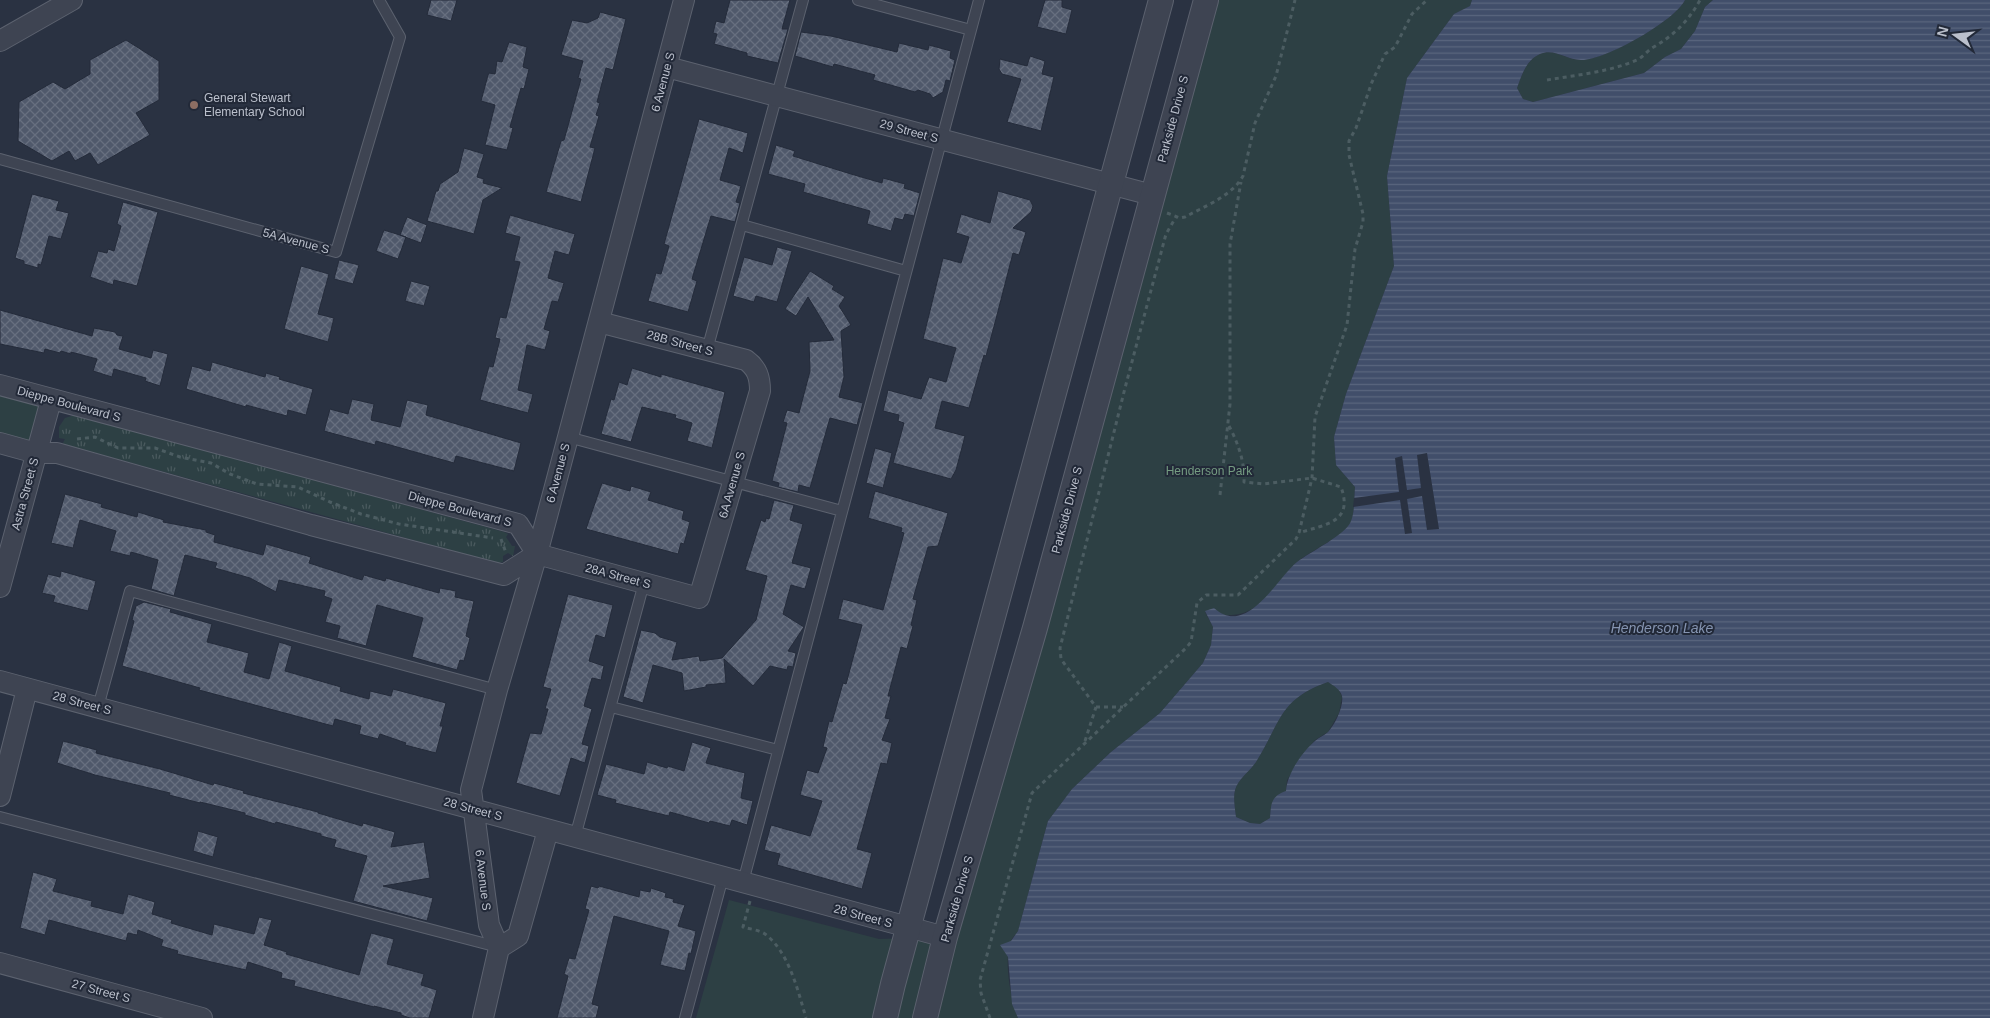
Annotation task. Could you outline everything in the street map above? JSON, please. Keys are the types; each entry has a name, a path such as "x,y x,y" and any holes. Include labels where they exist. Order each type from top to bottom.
{"street":[{"path":"0,41 72,0"},
{"name":"6 Avenue S","path":"499,948 489,925 471,790 497,690 537,554 684,0"},
{"path":"885,1018 1162,0"},
{"name":"Parkside Drive S","path":"925,1018 946,937 1035,628 1206,0"},
{"name":"29 Street S","path":"667,67 1111,185 1150,202"},
{"name":"28B Street S","path":"599,322 746,360 752,364 757,372"},
{"name":"6A Avenue S","path":"699,598 760,391 760,379 757,372"},
{"name":"Dieppe Boulevard S","path":"0,385 518,524 537,554"},
{"name":"Astra Street S","path":"0,587 4,557 51,400"},
{"path":"0,443 36,453 57,453 311,525 504,575 537,554"},
{"name":"28A Street S","path":"537,554 699,598"},
{"name":"28 Street S","path":"0,681 946,937"},
{"path":"0,796 27,689"},
{"path":"483,1018 499,948 518,936 548,830"},
{"name":"27 Street S","path":"0,963 202,1018"}],"lane":[{"name":"5A Avenue S","path":"0,159 336,252 400,37 379,0"},
{"path":"707,350 802,0"},
{"path":"858,0 971,30"},
{"path":"743,882 979,0"},
{"path":"742,225 906,271"},
{"path":"568,437 842,511"},
{"path":"575,837 644,583"},
{"path":"98,707 130,592 497,690"},
{"path":"611,708 778,750"},
{"path":"0,817 499,948"},
{"path":"685,1018 723,877"}],"path":[{"path":"1220,495 1229,426 1229,262 1232,228 1255,123 1276,76 1295,0"},
{"path":"990,1018 980,980 1032,793 1191,642 1197,603 1206,595 1238,595 1296,539 1299,533 1312,478 1315,417 1347,325 1355,249 1363,222 1363,214 1348,155 1349,141 1356,128 1384,54 1395,47 1412,14 1427,0"},
{"path":"1548,80 1602,71 1638,59 1678,31 1695,10 1700,0"},
{"path":"1150,202 1176,217 1185,217 1232,191 1243,176"},
{"path":"1096,707 1061,659 1060,648 1125,388 1166,234 1176,217"},
{"path":"1229,426 1242,458 1244,482 1264,484 1312,478 1341,487 1346,500 1343,511 1337,520 1299,533"},
{"path":"69,439 95,437 118,448 155,448 180,457 211,463 230,474 257,484 298,487 330,502 399,524 506,540"},
{"path":"501,539 507,558"},
{"path":"1096,707 1123,707"},
{"path":"1085,742 1096,707"},
{"path":"750,901 743,926 764,933 780,953 788,966 806,1018"}],"green space":[{"name":"Henderson Park","path":"1206,0 1472,0 1470,6 1454,14 1407,78 1387,176 1394,266 1346,394 1334,437 1336,465 1355,487 1354,509 1351,522 1342,533 1296,563 1257,606 1244,613 1233,615 1205,612 1213,627 1211,645 1203,663 1160,713 1111,752 1072,789 1048,821 1018,931 1009,949 1009,980 1018,1018 696,1018 729,900 879,939 946,937"},
{"path":"1685,0 1713,0 1705,7 1695,31 1681,49 1665,57 1644,73 1533,102 1523,99 1517,88 1525,68 1535,57 1551,52 1580,60 1591,59 1605,54 1654,28 1679,9"},
{"path":"0,385 51,400 36,453 0,443"},
{"path":"75,415 504,532 508,534 506,537 512,546 515,546 513,556 508,553 503,556 503,562 497,563 66,445 63,443 65,439 59,438 59,427 65,418"},
{"path":"1328,682 1338,688 1342,697 1339,713 1328,732 1315,740 1306,751 1287,780 1286,791 1271,807 1270,818 1260,824 1250,823 1236,817 1235,790 1241,779 1256,762 1283,713 1300,696"}],"water":[{"name":"Henderson Lake","path":"1472,0 1685,0 1679,9 1654,28 1606,54 1592,59 1581,60 1551,52 1535,57 1525,68 1517,88 1523,99 1533,102 1644,73 1665,57 1681,49 1695,31 1705,7 1713,0 1990,0 1990,1018 1018,1018 1012,1004 1008,957 1000,945 1011,941 1018,931 1048,821 1072,789 1111,752 1160,713 1203,663 1211,645 1213,627 1205,611 1214,608 1226,615 1238,616 1249,611 1271,591 1297,562 1336,537 1351,521 1354,509 1355,487 1336,465 1334,437 1346,394 1394,266 1387,176 1407,78 1454,14 1470,6","holes":["1328,682 1342,696 1342,705 1338,715 1328,732 1310,746 1300,757 1289,778 1286,791 1277,795 1273,801 1270,818 1260,824 1250,823 1236,817 1235,790 1241,779 1256,762 1283,713 1300,696"]}],"pier":[{"path":"1427,453 1439,529 1427,530 1422,496 1407,499 1412,533 1405,534 1400,500 1353,507 1354,498 1399,492 1395,458 1402,456 1407,490 1421,488 1417,455"}],"building":[{"path":"431,0 457,0 451,21 427,15"},
{"path":"730,0 790,0 782,29 788,29 778,63 747,56 747,53 714,44 717,34 713,33 716,21 724,23"},
{"path":"1045,0 1062,0 1062,7 1072,10 1066,34 1037,27"},
{"path":"600,12 626,19 613,70 606,68 597,102 600,103 596,115 599,116 590,147 595,148 581,202 546,192 561,141 564,140 581,79 578,78 583,61 561,55 572,20 587,23 598,18"},
{"path":"801,32 831,36 897,52 899,43 928,50 929,45 951,51 950,58 955,60 950,81 946,80 943,92 933,98 930,94 918,90 915,92 873,80 875,75 834,64 833,67 795,56"},
{"path":"126,40 159,61 159,100 136,113 150,135 98,165 90,153 75,161 69,151 52,161 18,141 19,102 53,82 65,89 90,74 90,60"},
{"path":"509,42 527,47 523,67 529,69 524,89 521,88 510,127 513,128 507,150 485,145 495,105 481,101 488,75 489,73 495,74 497,61 502,62"},
{"path":"1030,56 1045,61 1042,74 1054,77 1041,131 1007,122 1021,79 1002,74 999,69 1000,59 1027,66"},
{"path":"699,119 748,133 743,153 729,148 720,180 741,186 736,202 740,203 735,222 711,216 692,279 697,281 688,312 648,301 656,273 661,274 669,246 664,244"},
{"path":"776,145 795,151 793,156 851,174 882,183 883,178 905,184 904,188 920,193 914,216 905,214 903,220 895,218 891,231 867,224 870,211 803,192 805,184 768,174"},
{"path":"464,148 484,154 477,177 484,179 483,183 502,188 483,200 474,234 427,221 436,191 438,191 440,184 458,172"},
{"path":"998,191 1030,200 1033,206 1031,212 1013,228 1026,232 1019,255 1013,253 986,356 984,355 969,408 942,401 935,428 965,436 956,470 951,479 893,463 904,423 898,421 899,415 883,411 888,390 921,399 929,377 946,382 956,348 923,339 943,258 961,263 969,237 956,233 961,214 990,223"},
{"path":"32,194 59,201 56,210 69,213 61,239 49,236 41,265 38,264 38,268 24,264 24,261 15,258"},
{"path":"123,202 158,212 137,286 114,280 113,285 90,277 98,251 107,253 108,249 114,251 121,226 117,224"},
{"path":"510,215 575,234 569,255 555,251 548,278 564,283 558,302 552,301 544,329 550,331 545,350 527,345 518,390 533,394 528,413 480,400 489,366 493,367 500,339 495,338 500,317 506,318 520,262 514,261 520,237 505,233"},
{"path":"407,217 427,225 421,243 400,235"},
{"path":"384,230 406,237 398,259 376,251"},
{"path":"777,247 792,251 777,302 756,296 754,302 733,296 744,257 772,265"},
{"path":"339,260 359,265 353,284 334,279"},
{"path":"301,266 329,274 318,314 334,318 328,342 284,329"},
{"path":"810,271 834,286 832,289 845,297 839,306 851,325 841,331 844,377 839,397 863,403 857,425 830,418 810,488 799,485 798,492 778,487 779,483 772,481 787,423 783,422 787,410 799,413 810,371 809,342 834,340 808,297 796,316 785,309"},
{"path":"411,281 430,286 424,306 405,301"},
{"path":"0,310 92,336 94,328 115,332 117,335 123,336 119,349 151,358 153,350 168,354 160,386 145,381 146,378 114,369 112,377 93,371 97,359 71,352 71,354 61,351 60,353 45,349 44,353 0,344"},
{"path":"212,362 265,377 266,373 313,389 306,415 288,410 287,416 246,405 246,407 186,389 192,366 210,371"},
{"path":"632,368 725,392 712,448 687,441 692,423 675,418 676,415 642,407 631,442 601,434 611,399 614,400 619,382 627,385"},
{"path":"352,399 374,404 371,420 400,427 407,400 428,405 426,415 521,443 514,471 456,456 454,463 376,441 375,445 324,431 330,409 348,414"},
{"path":"875,448 892,453 883,488 866,483"},
{"path":"602,483 630,491 631,486 651,492 648,500 684,511 682,519 690,522 684,544 681,543 678,554 586,529"},
{"path":"875,491 948,513 938,546 928,547 913,599 917,600 907,649 901,647 888,696 891,696 885,718 890,719 882,740 892,743 887,764 881,763 857,849 872,853 862,889 777,865 780,854 764,850 771,825 810,836 822,801 800,795 807,770 818,773 827,748 823,747 829,721 832,722 843,683 846,684 862,625 838,619 843,599 883,610 904,533 901,532 902,528 868,518"},
{"path":"65,494 102,504 101,507 137,517 138,512 164,520 163,522 206,530 206,532 215,535 214,542 263,555 266,544 311,557 309,563 362,580 364,575 385,581 386,578 439,593 440,588 456,591 455,597 474,601 466,636 470,638 464,661 460,660 457,670 412,657 423,618 377,605 366,646 337,638 340,626 325,622 332,599 324,596 325,591 279,580 276,592 250,578 215,568 217,563 185,555 174,596 151,589 158,560 131,552 130,556 110,551 116,531 80,520 73,548 51,543"},
{"path":"774,500 794,505 790,520 803,524 792,563 811,568 805,589 791,585 783,614 804,627 788,651 796,653 793,667 788,666 787,670 770,666 753,686 724,659 726,683 706,685 706,687 684,691 682,673 653,665 643,703 623,697 641,630 655,633 660,637 677,642 672,660 699,656 700,661 722,658 756,620 767,576 745,570 761,520 765,522 766,518 769,519"},
{"path":"61,571 96,581 88,611 53,602 55,596 42,593 48,574 60,577"},
{"path":"568,594 613,605 605,638 596,635 589,661 604,666 601,680 592,678 584,706 592,709 582,744 589,746 585,763 571,758 560,796 516,783 530,733 541,734 548,709 545,709 551,689 543,687"},
{"path":"144,602 171,609 170,612 212,624 207,642 249,653 244,672 269,679 279,642 292,646 285,671 341,687 340,691 369,699 370,691 391,696 393,689 446,703 440,726 443,726 436,753 405,745 406,743 380,734 378,739 359,734 361,726 335,719 333,726 199,690 200,688 122,666 136,606"},
{"path":"63,741 97,750 96,753 213,785 214,783 244,791 243,793 318,812 362,826 363,823 395,832 391,847 424,842 430,878 383,886 433,898 427,921 353,901 367,856 334,847 336,840 276,822 275,824 245,815 245,813 169,795 170,793 95,775 57,763"},
{"path":"692,742 711,748 706,763 745,773 741,798 753,801 747,825 732,820 730,826 710,821 709,823 670,812 669,816 615,803 616,800 597,795 606,764 644,774 647,762 684,771"},
{"path":"198,831 218,837 213,857 193,851"},
{"path":"33,872 57,879 53,891 92,901 91,906 123,914 128,894 155,902 152,914 172,920 171,923 212,935 214,924 254,934 259,917 272,920 264,945 287,952 286,954 359,975 371,933 394,939 387,964 424,974 421,985 437,990 429,1018 410,1018 401,1015 401,1013 294,986 295,981 281,978 282,973 248,962 246,970 177,954 178,951 161,946 163,940 138,930 137,935 128,933 126,941 49,920 45,935 20,928"},
{"path":"591,886 598,888 599,886 639,897 640,890 650,892 651,888 666,893 665,897 674,899 673,902 685,905 678,926 696,931 691,954 689,953 685,971 660,965 669,931 614,916 592,1004 599,1006 596,1018 557,1018 568,976 564,974 569,958 575,959 589,910 585,909"}],"place":[{"name":"General Stewart Elementary School","path":"194,105"}]}
